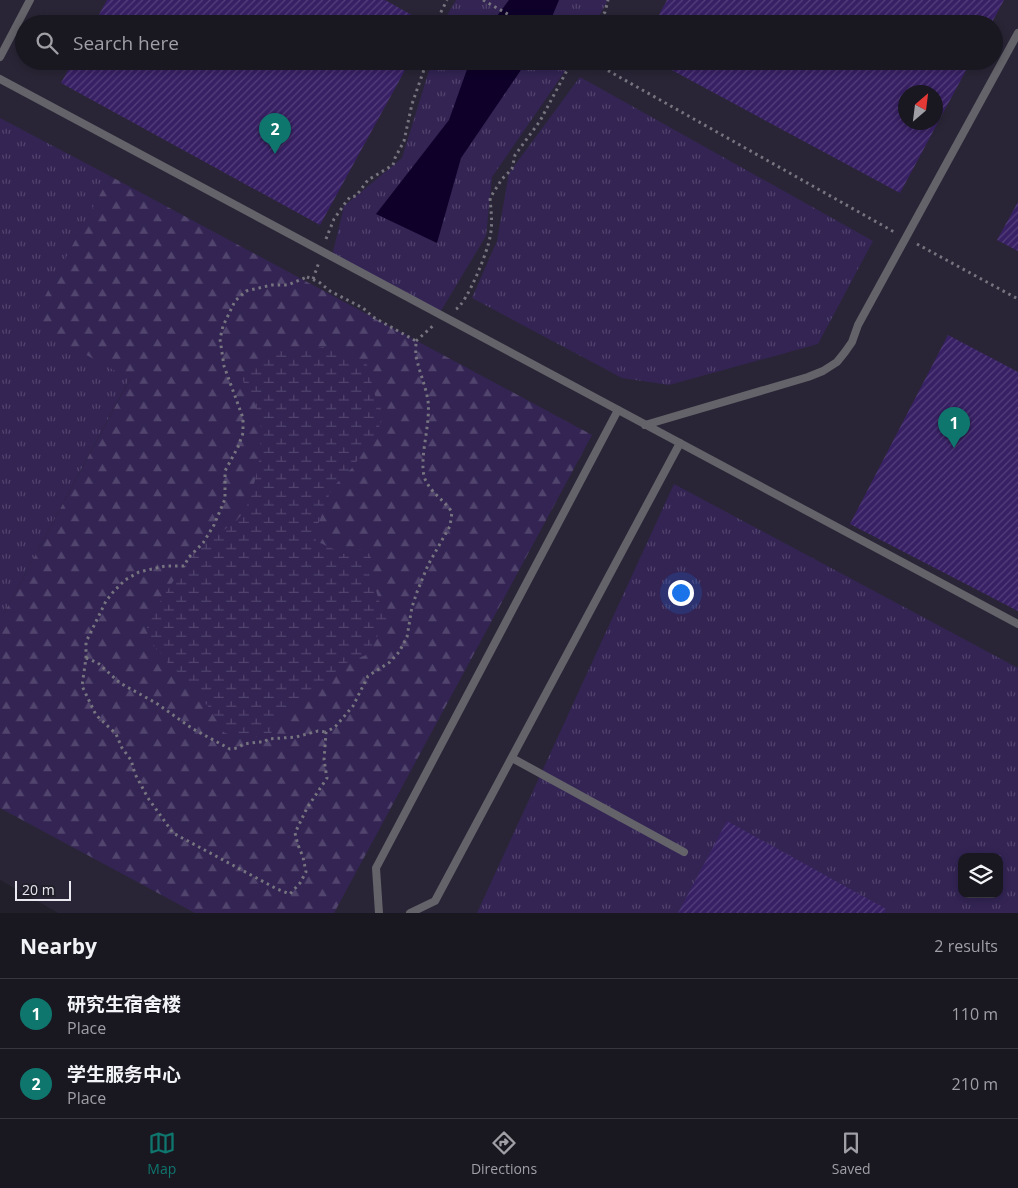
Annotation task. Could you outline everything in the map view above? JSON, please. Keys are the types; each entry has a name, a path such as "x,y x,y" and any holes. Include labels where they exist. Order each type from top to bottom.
{"lane":[{"path":"22,15 30,0"},
{"path":"0,57 15,28"},
{"path":"1003,60 1018,33"},
{"path":"645,425 808,377 837,362 852,342 858,325 998,70"},
{"path":"0,79 1018,624"},
{"path":"379,913 376,868 618,410"},
{"path":"410,913 435,901 680,443"},
{"path":"512,758 684,852"}],"path":[{"path":"440,15 448,0"},
{"path":"483,0 509,15"},
{"path":"603,15 608,0"},
{"path":"313,279 327,236 334,220 346,202 350,197 356,196 368,180 393,165 404,142 412,104 424,70"},
{"path":"416,341 444,316 461,306 483,259 490,237 492,217 490,198 502,179 512,170 515,155 540,121 567,70"},
{"path":"608,70 1018,299"},
{"path":"326,732 324,760 327,778 295,833 306,872 300,883 290,894 277,889 173,833 148,798 135,774 132,760 122,748 116,734 96,714 88,700 82,686 86,642 106,601 125,580 139,572 165,566 184,566 189,557 204,543 225,499 225,471 243,433 243,418 224,366 220,339 223,326 235,301 246,292 272,285 288,286 307,277 363,308 373,317 416,341"},
{"path":"86,658 98,663 120,683 156,703 193,729 230,749 244,744 264,742 268,738 296,737 318,731 326,732 335,727 353,706 368,676 390,662 399,652 407,637 412,607 417,592 428,565 450,526 452,512 444,500 432,492 422,466 427,437 428,401 417,360 416,341"}],"shaded area":[{"path":"0,0 1018,0 1018,913 58,913 0,880"},
{"path":"509,0 559,0 553,15 498,15"},
{"path":"467,70 521,70 461,158 437,243 376,214 449,120"}],"green space":[{"path":"456,0 608,0 600,15 447,15"},
{"path":"429,70 566,70 492,177 486,236 439,314 332,256 344,206 402,158"},
{"path":"580,77 873,241 818,344 669,385 622,378 472,298 497,241 509,173"},
{"path":"0,118 110,176 31,324 130,378 0,621"},
{"path":"110,176 592,435 334,913 195,913 0,808 0,621 130,379 30,324"},
{"path":"330,346 343,354 366,361 376,399 384,415 376,434 352,468 330,493 315,532 316,541 344,554 362,549 371,555 371,564 367,572 373,580 379,601 387,612 386,622 366,655 346,663 336,671 324,687 285,713 278,720 268,739 246,734 229,734 223,732 207,705 179,673 169,666 165,657 156,649 146,630 161,600 189,557 203,543 212,539 237,520 244,512 252,494 260,456 261,427 257,417 253,394 245,387 242,377 246,369 280,348 301,351"},
{"path":"674,484 1018,668 1018,913 477,913"}],"building":[{"path":"107,0 385,0 412,15 99,15"},
{"path":"667,0 1004,0 996,15 659,15"},
{"path":"68,70 405,70 320,225 61,83"},
{"path":"672,70 966,70 943,113 943,85 898,85 898,130 934,130 900,193"},
{"path":"1018,202 1018,251 997,240"},
{"path":"948,335 1018,372 1018,611 850,524"},
{"path":"727,821 886,909 884,913 678,913"}],"place":[{"name":"学生服务中心","path":"275,154"},
{"name":"研究生宿舍楼","path":"954,448"}]}
